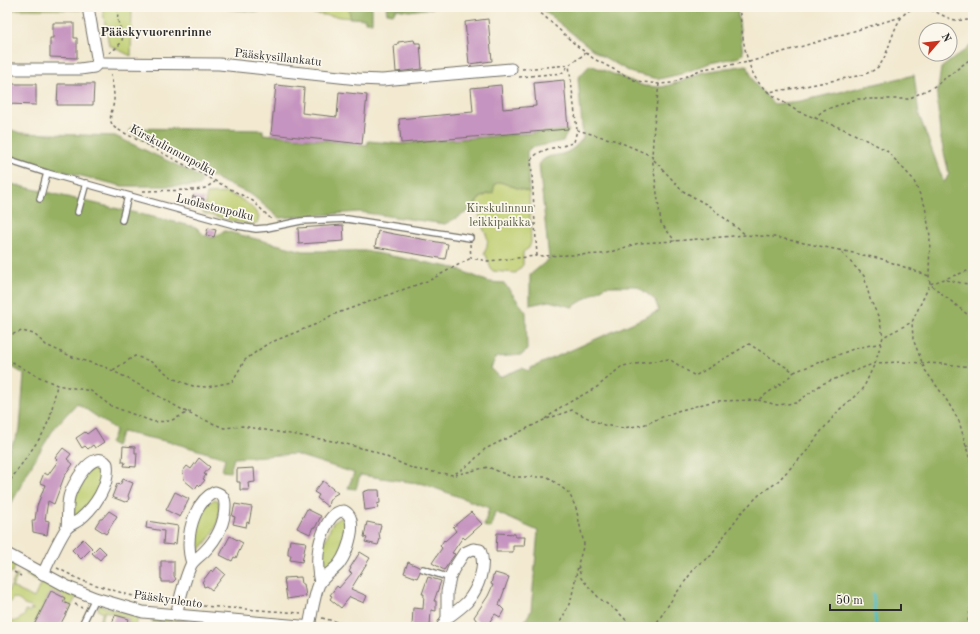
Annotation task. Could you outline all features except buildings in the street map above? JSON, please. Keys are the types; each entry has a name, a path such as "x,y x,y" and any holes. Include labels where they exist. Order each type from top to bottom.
{"street":[{"path":"88,7 98,63"},
{"name":"Pääskysillankatu","path":"7,69 80,69 94,67 98,63 108,58 219,64 358,79 382,80 511,69"},
{"path":"43,574 67,528 70,496 74,484 85,468 93,461 98,459 103,460 107,464 107,470 105,483 98,499 88,513 67,528"},
{"path":"176,615 192,563 189,543 194,517 208,496 215,492 219,493 223,496 225,504 224,518 220,530 215,540 192,563"},
{"path":"311,627 320,583 317,559 322,536 332,517 338,512 344,511 350,515 352,520 350,541 338,564 320,583"},
{"path":"473,549 480,550 483,556 484,564 475,590 467,602 444,622 447,592 453,570 464,553 473,549"},
{"name":"Pääskynlento","path":"7,554 70,588 95,598 143,612 311,627"}],"lane":[{"path":"7,168 8,161"},
{"name":"Luolastonpolku","path":"8,161 238,226 256,229 301,221 347,220 470,238"},
{"path":"40,199 47,173"},
{"path":"78,212 86,183"},
{"path":"122,220 128,196"},
{"path":"423,569 450,578"},
{"path":"81,627 95,598"}],"path":[{"path":"108,58 123,39 123,34 117,19 118,11 123,7"},
{"path":"531,7 544,16 594,59 636,81 659,84 672,83 702,69 748,62 901,18"},
{"path":"739,7 748,62 759,84 768,92 797,111 846,130 886,150 913,179 925,206 930,236 930,284 912,322 913,339 925,370 946,399 959,421 973,471"},
{"path":"905,7 910,10"},
{"path":"768,92 862,75 873,71 879,66 886,55 901,18 910,10 924,8 952,19 973,20"},
{"path":"511,69 569,64 586,52"},
{"path":"814,118 824,110 857,99 908,99 935,86 973,57"},
{"name":"Kirskulinnunpolku","path":"108,58 115,98 110,118 112,126 122,133 152,147 253,201 277,226"},
{"path":"537,256 531,160 535,154 543,150 567,146 574,142 576,130 569,64"},
{"path":"659,84 654,125 652,156 654,160 683,191 709,206 746,235"},
{"path":"576,130 617,141 652,156"},
{"path":"654,160 661,223 675,242"},
{"path":"128,196 140,191 196,190 204,188 215,182"},
{"path":"112,371 120,364 135,356 150,361 174,379 193,386 207,387 232,382 245,360 267,344 318,324 332,315 430,280 470,258 488,261 537,256 604,254 639,243 675,242 746,235 774,237 882,259 929,276"},
{"path":"470,238 470,258"},
{"path":"654,627 697,565 712,555 741,513 760,494 776,483 806,452 839,410 863,389 875,363 883,337 879,318 870,299 864,276 839,250"},
{"path":"930,284 973,269"},
{"path":"944,280 973,285"},
{"path":"930,284 973,319"},
{"path":"883,337 912,322"},
{"path":"7,334 10,335 22,331 34,334 46,345 75,358 112,371 188,413 224,428 242,426 338,442 373,451 414,469 453,475 488,467 512,477 548,477 569,493 576,508 584,544 578,564 571,600 558,627"},
{"path":"758,400 786,380 794,372 856,348 882,343"},
{"path":"544,420 560,408 597,387 622,366 669,359 695,376 750,344 794,372"},
{"path":"7,359 35,375 57,385 91,391 111,406 154,422 170,421 191,411"},
{"path":"453,475 470,464 485,450 544,420 572,410 590,420 623,428 643,425 677,411 715,401 758,400 777,405 796,403 822,384 875,363 903,362 973,367"},
{"path":"7,485 42,435 50,418 57,385"},
{"path":"966,447 973,440"},
{"path":"578,564 581,578 599,598 619,613 633,627"},
{"path":"14,572 21,576"},
{"path":"967,627 973,595"}],"green space":[{"path":"7,7 81,7 81,10 7,10"},
{"path":"102,7 132,7 131,56 109,45"},
{"path":"228,7 307,7 307,13 259,8 259,12 228,9"},
{"path":"307,7 349,7 350,18 307,13"},
{"path":"349,7 372,7 372,22 365,22 365,19 350,18"},
{"path":"386,7 441,7 409,11 396,9 393,14 387,13"},
{"path":"539,7 737,7 743,54 740,57 710,63 681,74 659,79 632,73 597,53"},
{"path":"973,44 973,627 521,627 531,611 538,531 495,512 491,528 484,526 489,508 424,484 360,475 356,489 348,488 354,473 294,454 234,458 230,472 222,471 225,458 174,443 122,432 116,446 110,443 116,430 77,403 55,427 32,464 7,512 7,455 20,429 24,374 7,364 7,183 196,227 204,235 213,238 225,231 303,251 365,251 455,268 489,282 504,283 526,312 527,350 522,355 496,357 491,368 500,377 522,368 529,371 531,368 659,311 655,300 637,286 606,286 572,307 549,301 530,305 530,275 549,259 539,164 548,157 565,153 577,145 583,138 578,78 590,65 644,86 662,87 680,82 704,72 747,65 755,84 774,104 801,101 914,75 919,115 944,183 949,174 940,135 937,97 941,68 949,62 958,62 958,55"},
{"path":"7,128 20,133 115,136 189,171 200,178 201,182 199,186 122,186 25,162 7,153"},
{"path":"130,128 263,130 263,134 368,145 368,141 401,144 569,130 563,141 530,148 527,152 529,192 500,182 495,184 493,193 487,194 480,198 469,211 445,224 359,212 279,218 252,195 212,177 130,132"},
{"name":"Kirskulinnun leikkipaikka","path":"500,182 529,192 531,242 529,248 523,252 523,265 516,273 493,271 491,269 486,255 484,254 487,244 487,237 475,205 482,197 492,193 495,184"},
{"path":"226,193 249,204 259,217 257,223 245,224 203,213 207,194"},
{"path":"101,466 104,469 96,495 75,518 73,517 74,494 90,469"},
{"path":"215,499 219,502 217,525 211,536 197,553 195,552 194,537 197,522 204,509"},
{"path":"339,518 344,518 347,521 348,530 340,555 325,572 323,571 321,551 332,524"},
{"path":"7,559 16,564 12,573 7,571"},
{"path":"28,571 77,596 69,610 51,591 33,627 7,627 7,620 17,620 25,615 25,610 30,612 31,609 34,610 31,607 24,605 18,599 14,598 9,604 7,604 7,594 16,575 18,576 12,587 34,598 41,583 26,575"},
{"path":"99,605 139,617 135,627 128,624 129,619 105,611 99,627 96,627 103,613 98,610"},
{"path":"152,618 207,622 206,627 169,627 169,624 152,622"}],"waterway":[{"path":"873,594 876,627"}],"district":[{"name":"Pääskyvuorenrinne","path":"156,31"}]}
